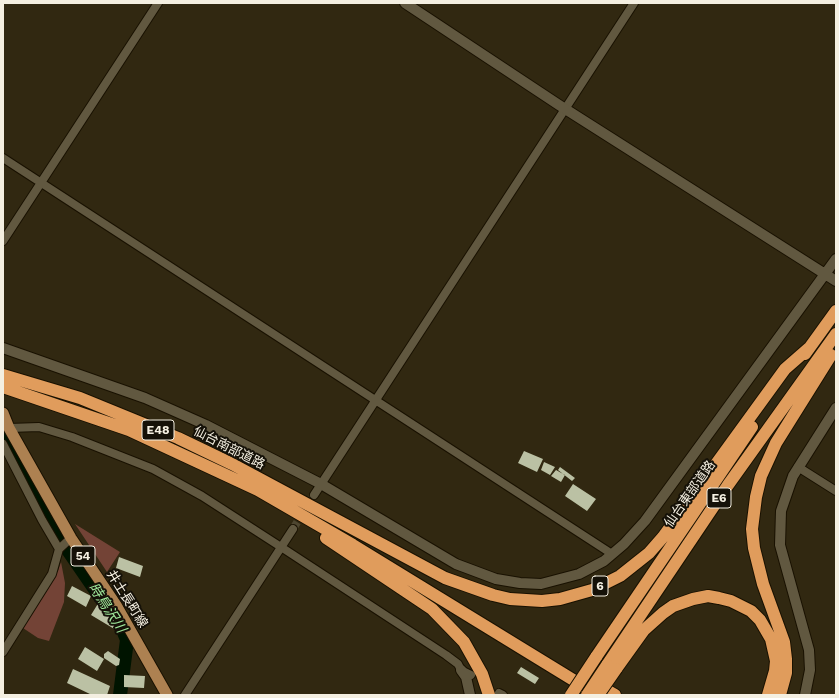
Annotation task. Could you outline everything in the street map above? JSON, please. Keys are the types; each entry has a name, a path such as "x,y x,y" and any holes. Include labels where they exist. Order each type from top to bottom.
{"highway":[{"name":"仙台東部道路","path":"570,695 722,471 836,311"},
{"name":"仙台東部道路","path":"587,695 611,667 728,485 836,334"},
{"path":"780,695 786,673 784,642 763,584 754,548 752,529 756,497 761,476 776,443 836,347"},
{"name":"6","path":"304,504 445,578 476,590 510,599 524,600 560,599 581,593 620,576 649,553 663,537 785,369 809,348"},
{"name":"仙台南部道路","path":"3,375 80,398 133,419 232,464 304,504"},
{"name":"仙台南部道路","path":"3,387 129,430 232,479"},
{"path":"232,479 258,490 353,545 598,695 611,667 644,630 663,612 673,606 693,598 708,596 731,601 750,611 760,620 771,639 776,661 775,671 768,695"},
{"path":"232,479 349,553 432,609 464,642 479,669 497,694"},
{"path":"304,504 348,534 615,695"}],"main road":[{"name":"井土長町線","path":"3,414 9,428 71,538 116,605 167,695"}],"street":[{"path":"3,241 158,3"},
{"path":"404,3 566,109 836,281"},
{"path":"314,495 634,3"},
{"path":"3,158 612,554"},
{"path":"3,348 145,398 206,425 321,484 456,564 496,578 520,583 541,584 561,580 579,574 604,561 645,521 836,259"},
{"path":"805,695 810,670 809,650 780,545 781,510 793,476 836,408"},
{"path":"9,428 39,427 72,437 153,470 202,496 446,655 458,664 466,677 470,695"},
{"path":"3,444 42,520 59,549"},
{"path":"798,467 836,491"},
{"path":"186,695 293,529"},
{"path":"3,652 52,574 59,549 71,538"},
{"path":"461,670 471,675"}],"shaded area":[{"path":"75,524 120,552 107,572"},
{"path":"61,562 65,583 64,602 49,641 38,638 23,628 58,571"}],"building":[{"path":"524,451 543,459 537,472 518,463"},
{"path":"544,462 555,467 550,475 541,470"},
{"path":"560,467 575,478 572,481 558,470"},
{"path":"556,470 565,475 561,482 551,476"},
{"path":"573,484 596,499 587,511 565,496"},
{"path":"119,557 143,566 140,577 116,568"},
{"path":"72,586 91,596 86,607 67,596"},
{"path":"99,602 118,626 116,630 91,615"},
{"path":"85,647 104,659 97,671 78,659"},
{"path":"108,651 120,659 119,665 116,666 104,658 104,654"},
{"path":"521,667 539,678 535,684 517,673"},
{"path":"73,669 110,686 107,695 92,695 67,683"},
{"path":"124,675 145,676 144,688 124,687"}],"waterway":[{"name":"時鳥沢川","path":"3,429 60,539"},
{"name":"時鳥沢川","path":"68,550 123,630 127,640 120,695"}],"tunnel":[{"path":"293,529 314,495"}]}
